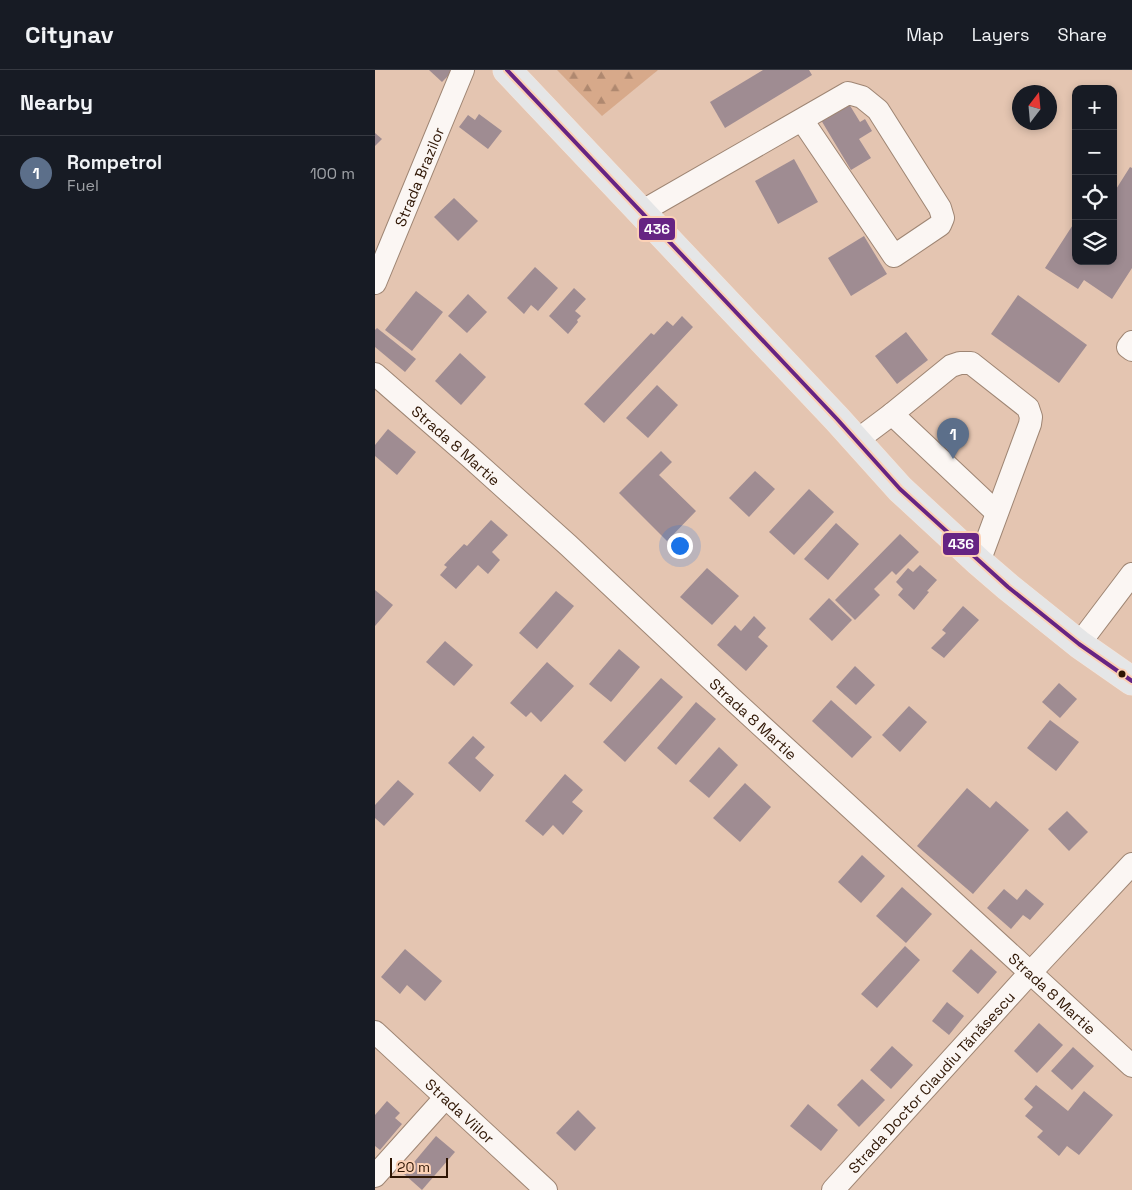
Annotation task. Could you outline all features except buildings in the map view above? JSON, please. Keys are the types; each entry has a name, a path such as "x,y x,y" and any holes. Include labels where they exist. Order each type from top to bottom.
{"main road":[{"path":"507,70 900,489 979,562 1079,644 1132,681"}],"street":[{"name":"Strada Brazilor","path":"375,283 463,70"},
{"path":"641,212 848,93 862,97 878,110 940,208 943,218 940,226 894,256 802,120"},
{"path":"1132,342 1128,347 1132,350"},
{"path":"856,441 951,366 960,364 971,363 1028,408 1031,417 1030,424 979,562"},
{"name":"Strada 8 Martie","path":"375,374 568,545 730,697 1132,1066"},
{"path":"892,414 996,512"},
{"path":"1079,644 1132,574"},
{"name":"Strada Doctor Claudiu Tănăsescu","path":"833,1190 1132,864"},
{"name":"Strada Viilor","path":"375,1032 546,1190"},
{"path":"375,1176 445,1098"}],"green space":[{"path":"557,70 658,70 602,116"}],"transit line":[{"name":"436","path":"507,70 837,419 900,489 1008,587 1079,644 1132,681"}],"place":[{"name":"Rompetrol","path":"953,459"}]}
